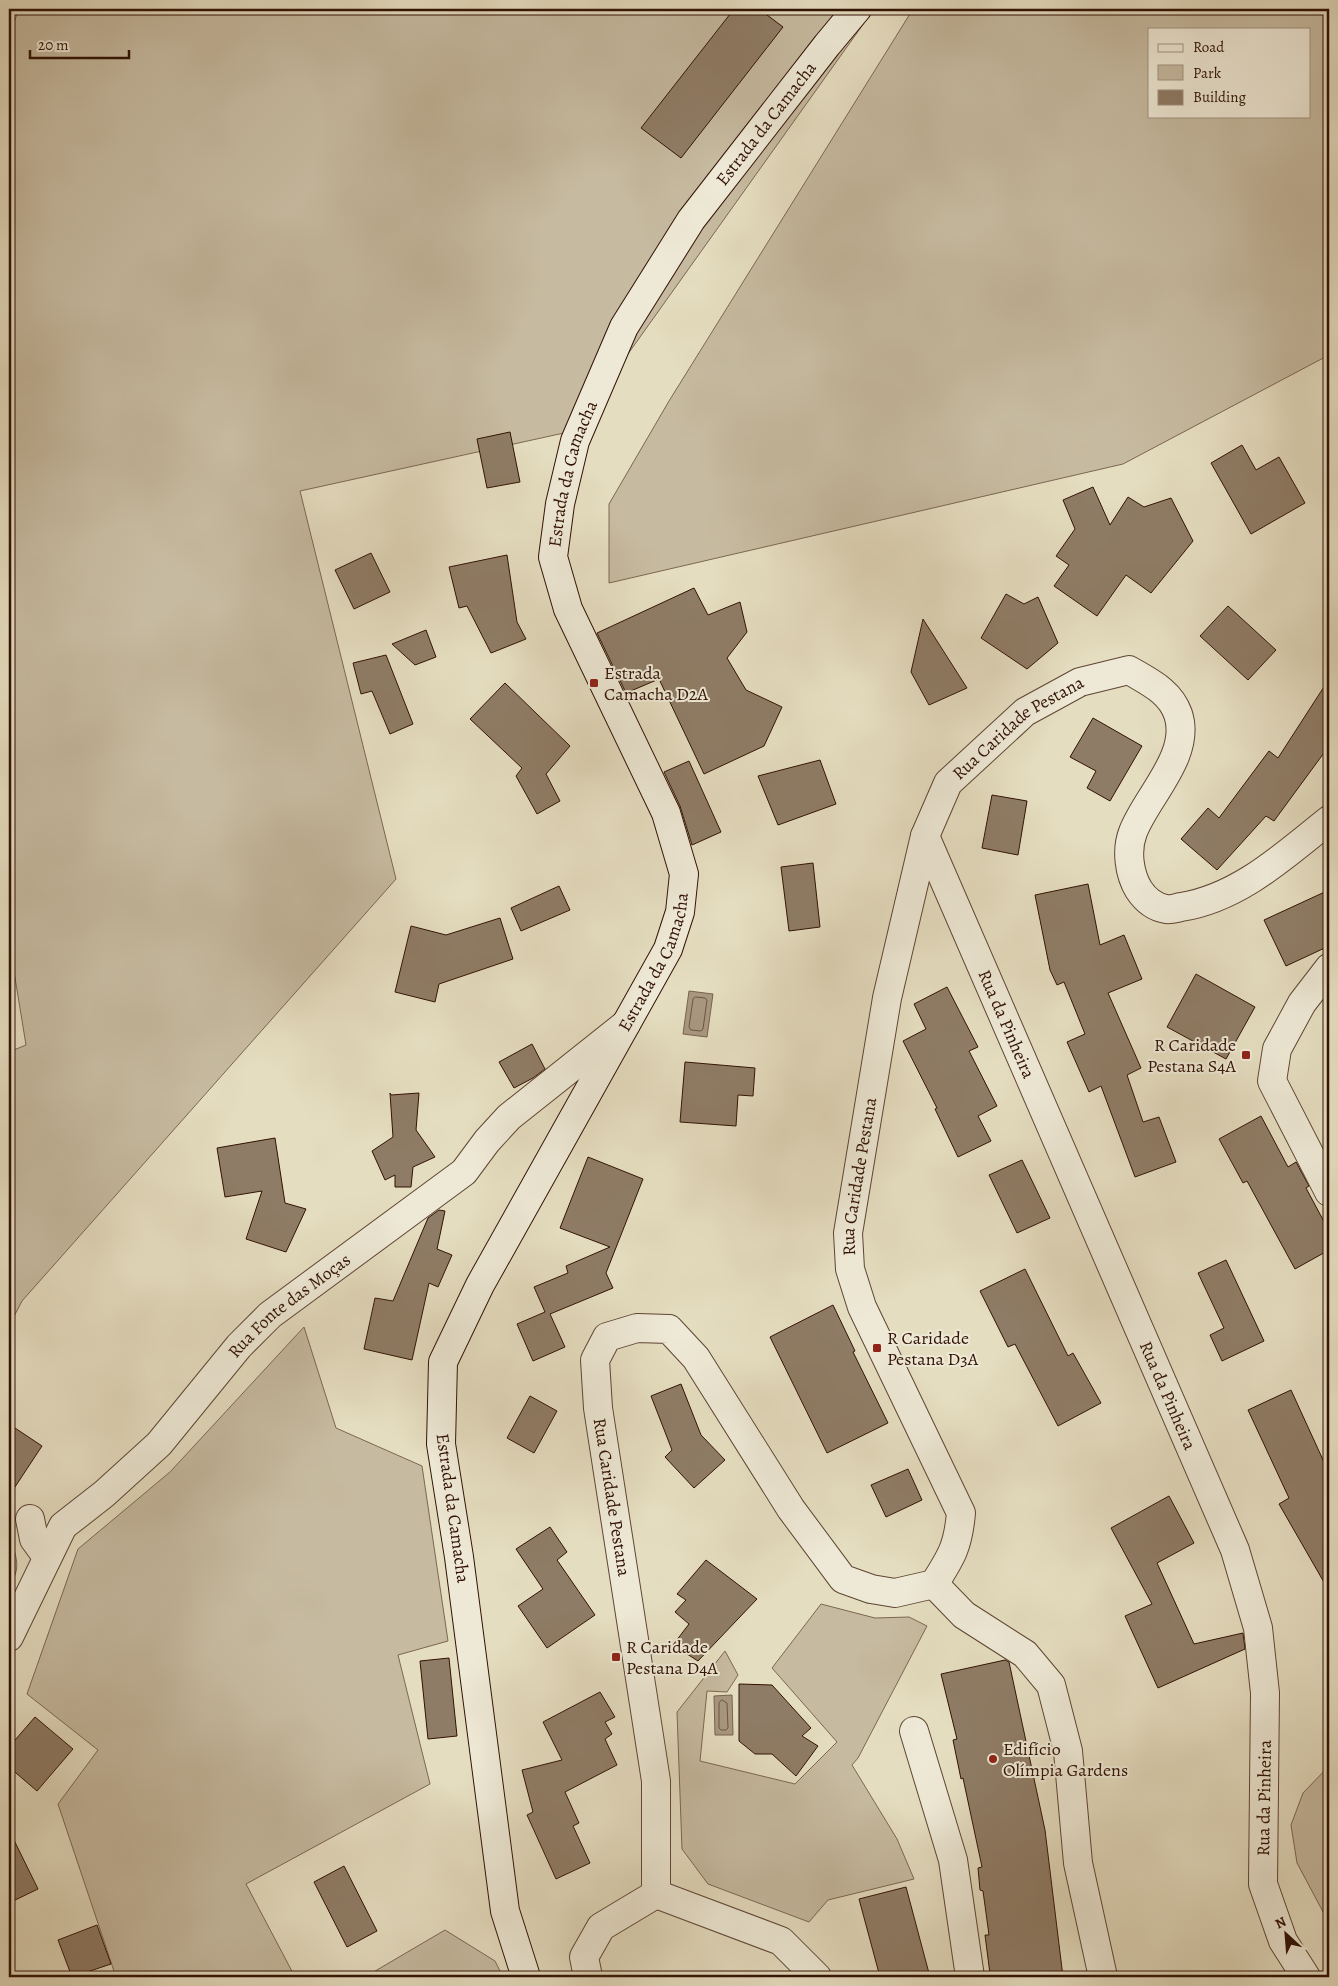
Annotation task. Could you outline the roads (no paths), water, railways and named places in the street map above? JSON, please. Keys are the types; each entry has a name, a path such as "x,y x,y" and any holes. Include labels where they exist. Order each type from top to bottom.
{"street":[{"name":"Estrada da Camacha","path":"526,1977 505,1911 460,1557 441,1444 443,1362 480,1284 668,949 680,912 684,874 666,813 568,610 553,557 560,504 575,441 624,327 691,220 827,45 858,9"},
{"name":"Rua Caridade Pestana","path":"656,1894 656,1781 598,1408 595,1360 607,1337 636,1328 669,1329 696,1358 791,1509 843,1579 871,1590 895,1593 934,1584 952,1557 959,1535 961,1513 862,1307 850,1269 848,1233 888,998 925,836 948,783 1025,712 1080,682 1129,670 1164,690 1178,715 1180,738 1169,769 1133,832 1129,859 1132,878 1147,901 1166,909 1199,904 1257,876 1329,820"},
{"name":"Rua da Pinheira","path":"925,836 1235,1550 1258,1628 1265,1693 1263,1884 1283,1941 1306,1977"},
{"path":"1329,968 1302,1003 1277,1048 1272,1081 1329,1192"},
{"name":"Rua Fonte das Moças","path":"9,1637 63,1526 104,1494 159,1444 239,1346 270,1315 464,1172 487,1141 509,1117 627,1023"},
{"path":"30,1519 34,1539 47,1557"},
{"path":"934,1584 964,1615 1025,1654 1051,1685 1068,1751 1078,1863 1102,1977"},
{"path":"914,1731 953,1860 970,1977"},
{"path":"588,1977 584,1957 601,1927 656,1894 781,1941 817,1977"}],"water":[{"path":"689,991 713,994 707,1037 683,1034"},
{"path":"732,1695 733,1735 715,1735 714,1696"}],"place":[{"name":"Estrada Camacha D2A","path":"594,683"},
{"name":"R Caridade Pestana S4A","path":"1246,1055"},
{"name":"R Caridade Pestana D3A","path":"877,1348"},
{"name":"R Caridade Pestana D4A","path":"616,1657"},
{"name":"Edifício Olímpia Gardens","path":"993,1759"}]}
